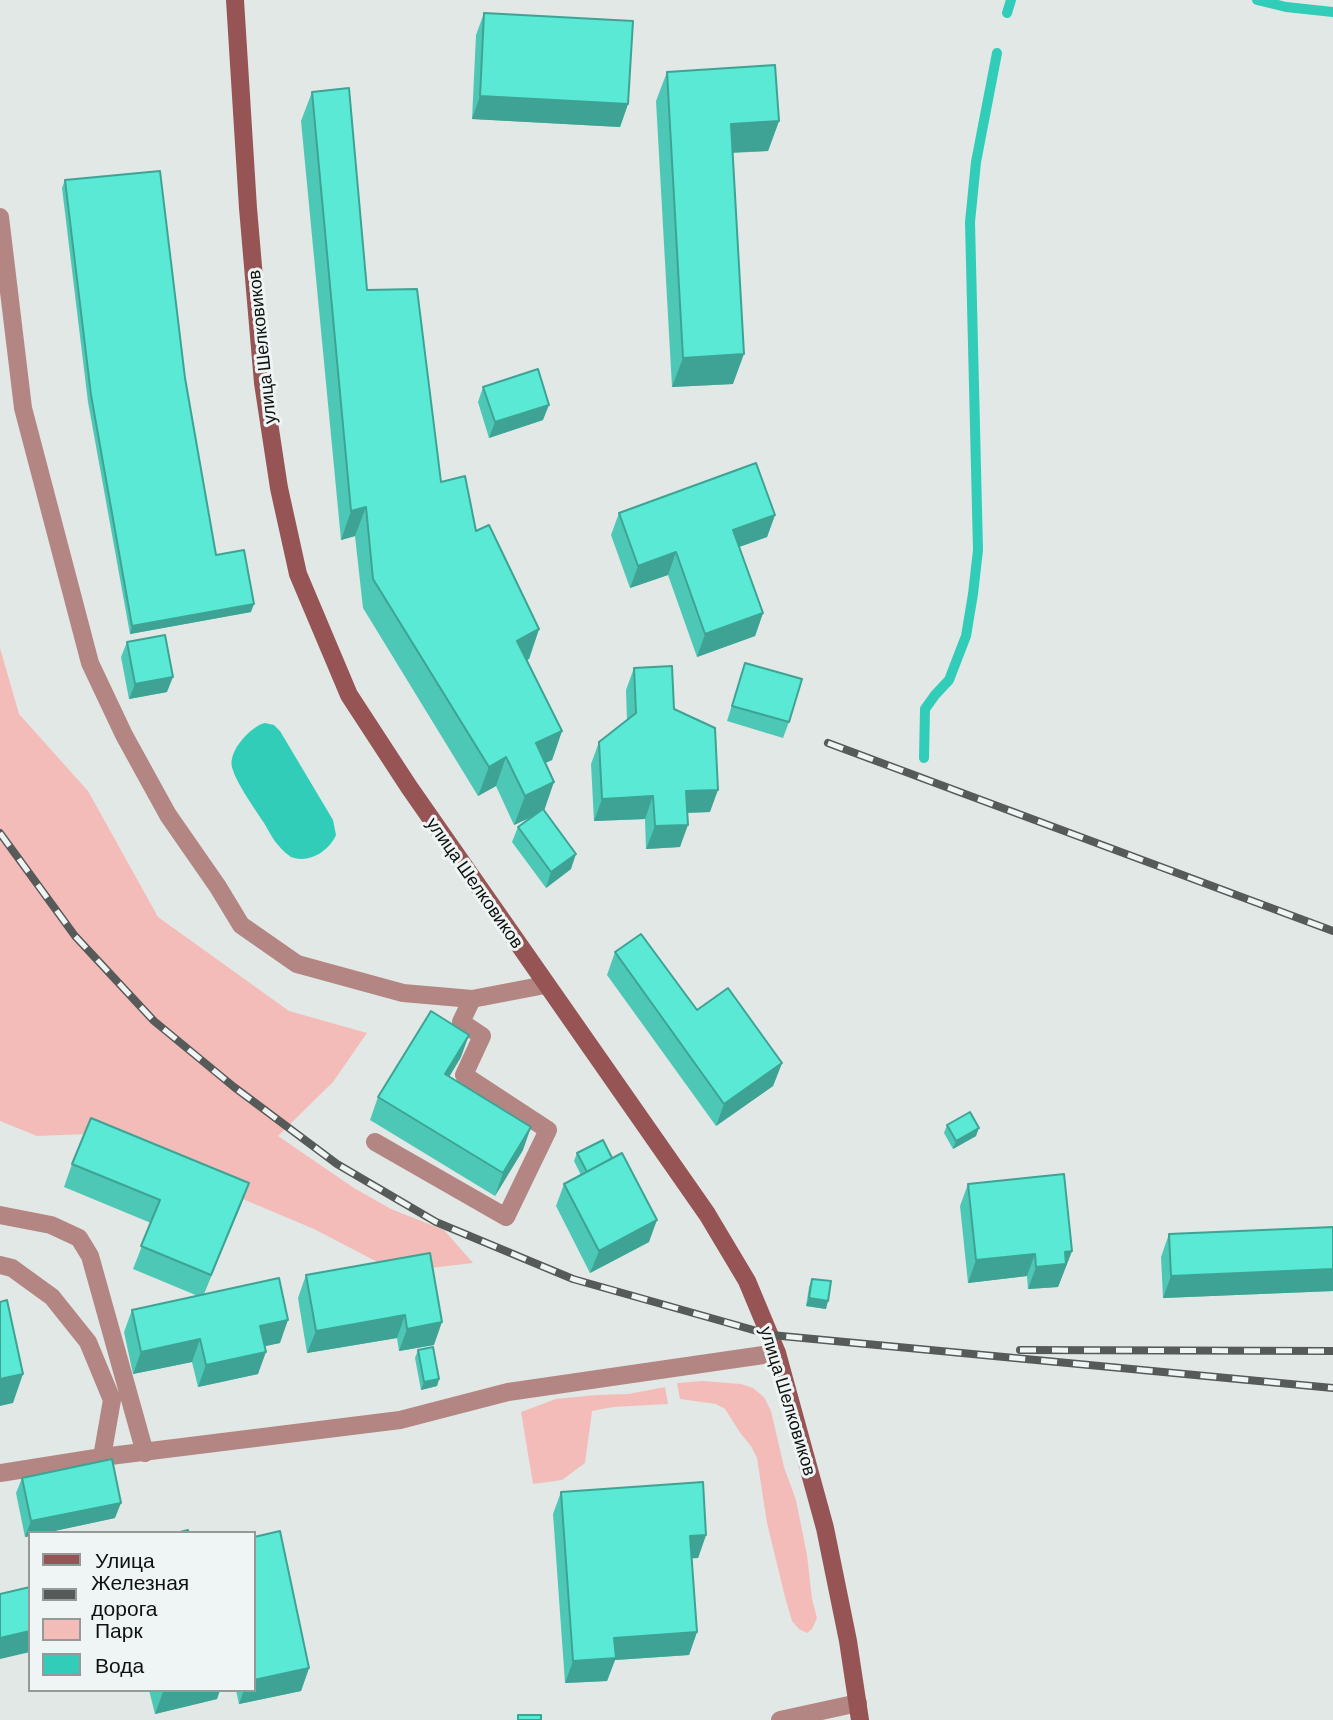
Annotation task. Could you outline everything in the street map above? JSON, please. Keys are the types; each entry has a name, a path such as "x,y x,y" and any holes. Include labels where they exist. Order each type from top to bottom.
{"street":[{"name":"улица Шелковиков","path":"236,0 248,208 263,383 279,488 298,574 349,695 545,985 707,1214 747,1281 777,1353 825,1528 859,1712"},
{"path":"0,217 23,408 90,663 124,735 168,815 241,925 297,964 403,993 472,999 545,985"},
{"path":"375,1142 506,1217 548,1130 464,1075 482,1036 461,1022 472,999"},
{"path":"0,1215 51,1225 79,1238 90,1256 145,1453"},
{"path":"0,1265 12,1268 52,1297 88,1342 111,1400 102,1457"},
{"path":"0,1473 102,1457 400,1420 508,1392 777,1353"},
{"path":"780,1720 859,1712"}],"green space":[{"path":"0,648 19,714 88,791 158,917 289,1011 367,1033 333,1082 278,1136 354,1188 391,1209 444,1230 473,1263 430,1268 387,1267 314,1229 88,1134 37,1136 0,1121"},
{"path":"703,1381 741,1384 753,1388 764,1397 771,1411 784,1467 796,1500 807,1555 817,1618 807,1633 792,1621 767,1523 757,1458 751,1446 725,1409 716,1404 680,1399 677,1383"},
{"path":"665,1387 668,1404 592,1411 585,1463 562,1480 533,1484 521,1412 556,1399 628,1394"}],"water":[{"path":"265,723 274,725 280,731 333,820 336,835 329,846 318,855 298,859 281,849 234,773 232,761 237,747 253,729"}],"building":[{"path":"484,13 633,21 628,104 480,96"},
{"path":"775,65 779,121 731,124 744,354 683,358 667,72"},
{"path":"349,88 367,290 417,289 441,482 465,476 476,531 489,525 539,629 517,641 562,731 536,743 554,782 525,796 506,757 489,767 373,579 366,507 351,511 312,92"},
{"path":"160,171 185,378 216,555 244,550 254,604 132,626 91,395 65,180"},
{"path":"538,369 549,405 495,422 483,387"},
{"path":"756,463 775,515 733,530 763,613 705,634 676,552 638,566 619,513"},
{"path":"165,635 173,677 135,684 127,642"},
{"path":"745,663 802,679 789,722 732,706"},
{"path":"672,666 674,709 715,728 718,790 686,791 688,825 655,826 653,796 602,799 599,742 636,713 634,668"},
{"path":"543,809 576,854 551,872 518,827"},
{"path":"641,934 697,1010 728,988 782,1063 724,1104 615,952"},
{"path":"431,1011 469,1035 445,1074 531,1127 503,1173 378,1097"},
{"path":"970,1112 979,1128 956,1141 947,1125"},
{"path":"91,1118 249,1183 211,1275 141,1246 160,1200 72,1164"},
{"path":"603,1140 612,1158 587,1172 577,1153"},
{"path":"622,1153 657,1220 599,1251 564,1184"},
{"path":"1064,1174 1072,1251 1065,1252 1066,1264 1036,1267 1035,1254 976,1260 968,1184"},
{"path":"1333,1227 1333,1269 1171,1276 1169,1234"},
{"path":"430,1253 442,1322 407,1329 405,1315 316,1331 306,1275"},
{"path":"279,1278 288,1320 260,1326 266,1352 206,1365 200,1339 141,1352 132,1310"},
{"path":"812,1279 831,1281 828,1301 809,1298"},
{"path":"7,1300 23,1374 0,1379 0,1302"},
{"path":"433,1347 439,1379 424,1382 418,1350"},
{"path":"112,1459 121,1503 31,1521 22,1478"},
{"path":"703,1482 706,1535 690,1536 697,1632 614,1638 616,1658 573,1661 561,1492"},
{"path":"280,1531 309,1668 256,1680 256,1537"},
{"path":"28,1587 28,1631 0,1638 0,1594"},
{"path":"518,1715 541,1715 541,1720 518,1720"}],"waterway":[{"path":"1007,13 1011,0"},
{"path":"1257,0 1286,7 1333,12"},
{"path":"924,758 925,709 949,680 966,636 978,550 970,222 976,162 997,53"}],"railway":[{"path":"828,743 1333,931"},
{"path":"0,833 75,936 154,1021 234,1087 337,1164 436,1222 573,1279 771,1335 1333,1388"},
{"path":"1020,1350 1333,1351"}]}
